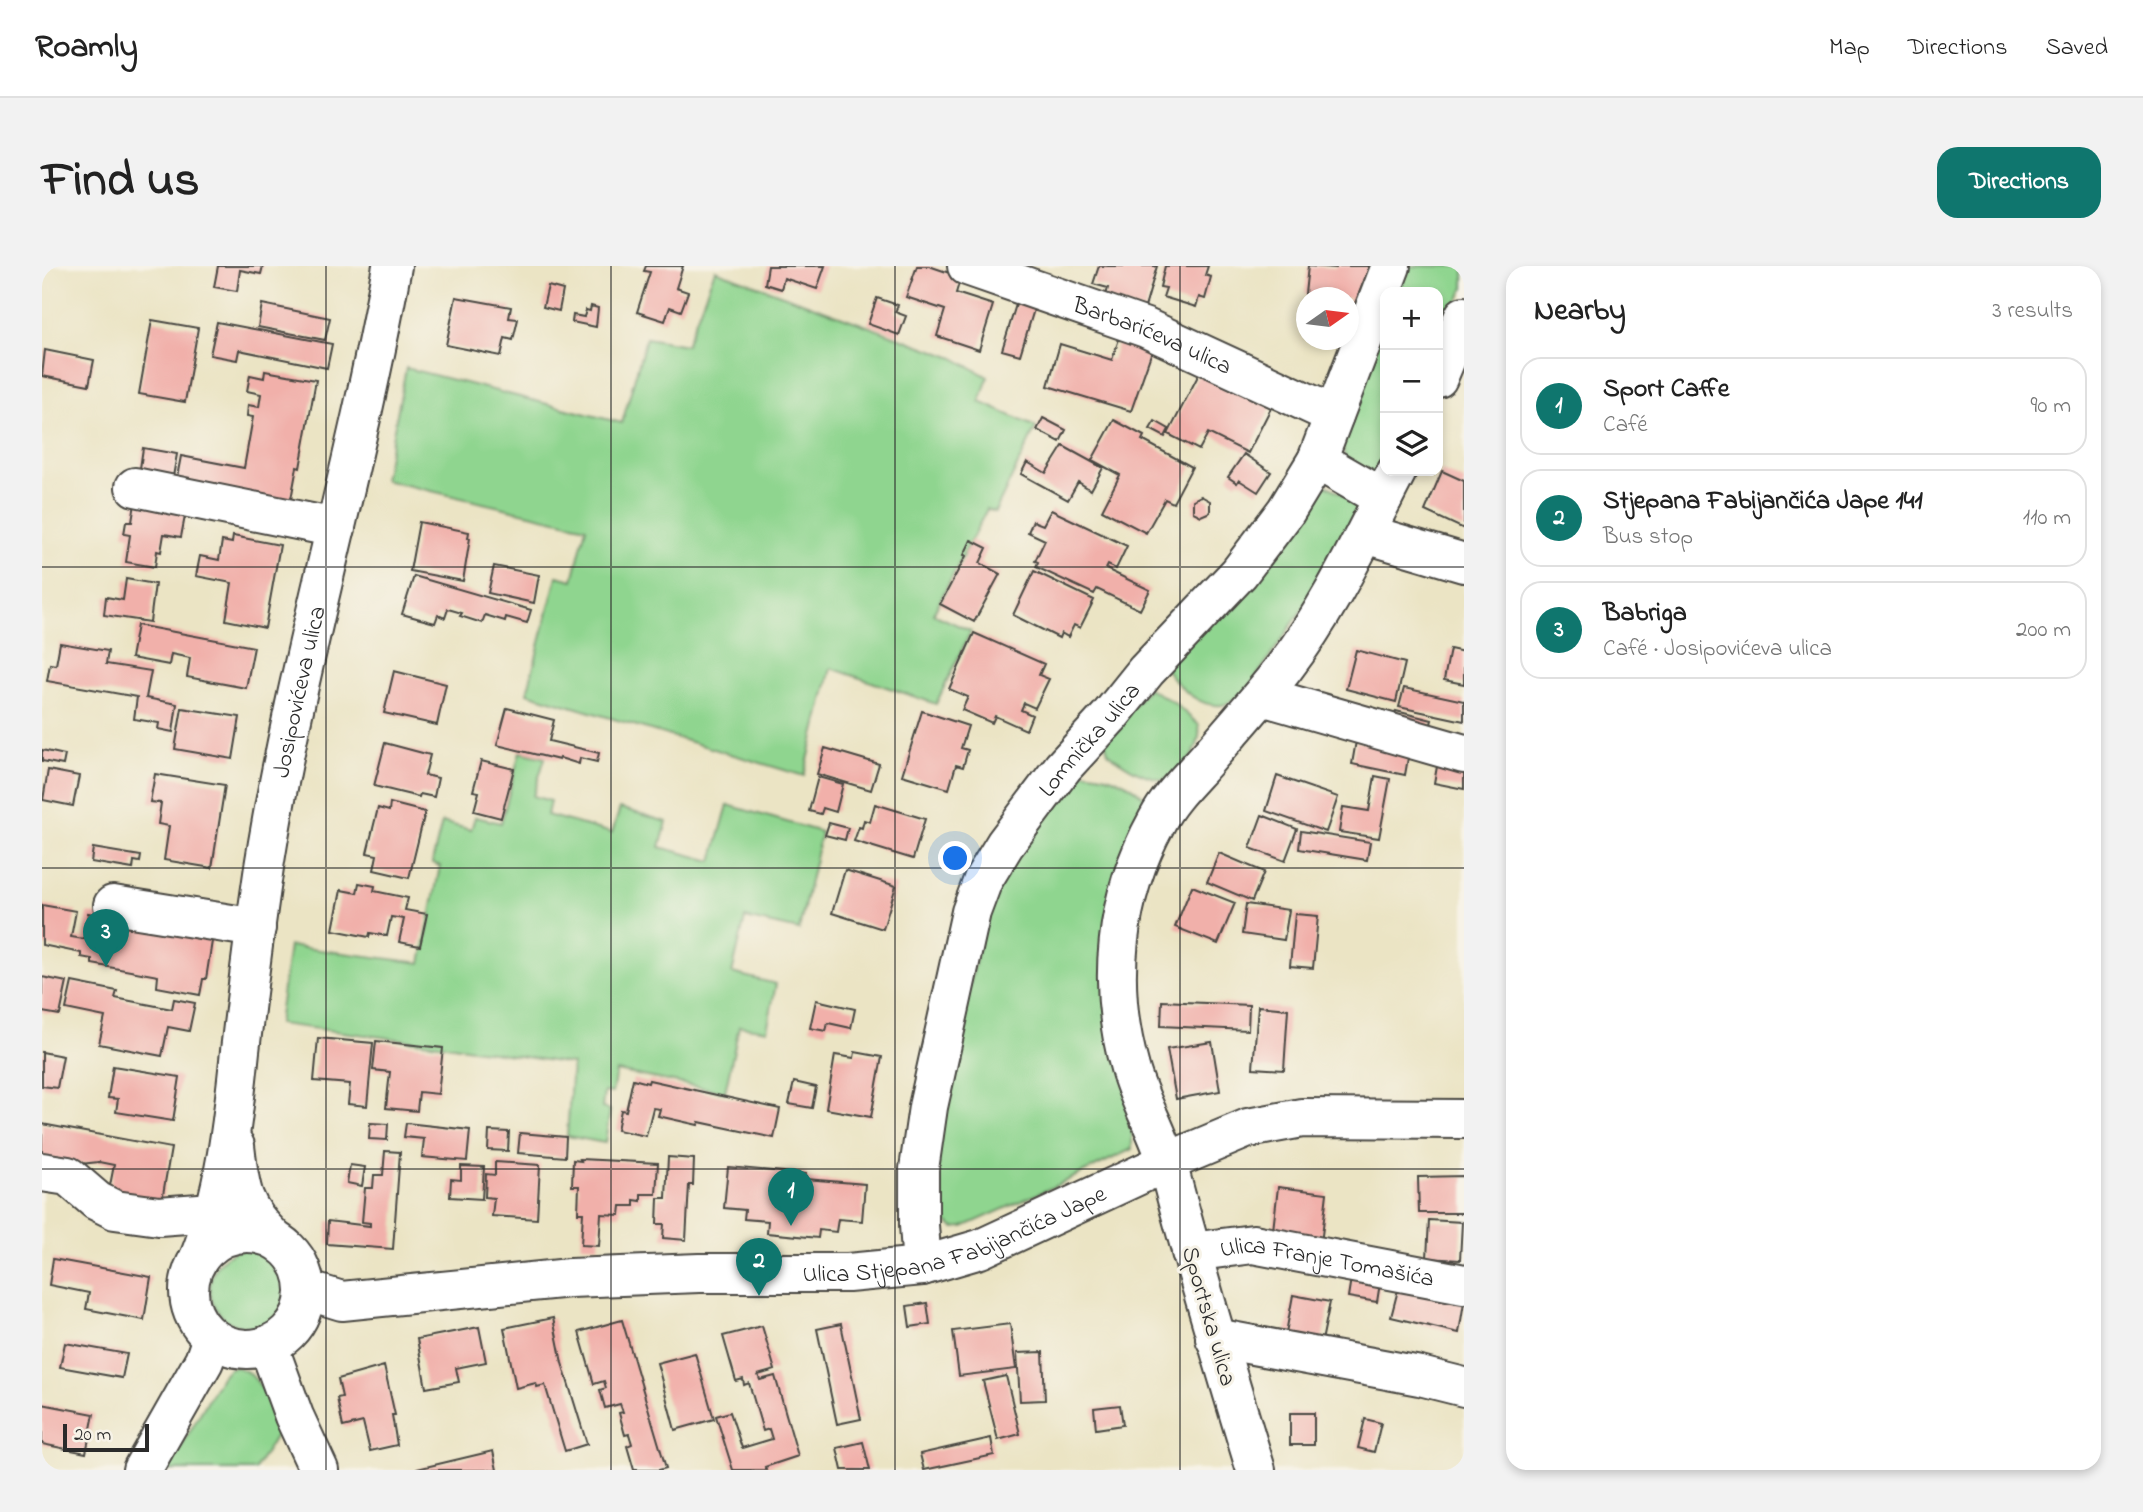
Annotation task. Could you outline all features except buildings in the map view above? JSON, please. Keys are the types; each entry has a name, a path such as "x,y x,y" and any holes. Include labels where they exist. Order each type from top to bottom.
{"street":[{"name":"Josipovićeva ulica","path":"199,1258 207,1237 232,1123 264,867 289,734 377,348 392,266"},
{"name":"Barbarićeva ulica","path":"967,266 1146,328 1334,415"},
{"name":"Lomnička ulica","path":"922,1266 919,1169 928,1107 971,912 983,880 1005,844 1063,767 1146,671 1239,573 1286,511 1317,460 1391,266"},
{"path":"1443,365 1464,316"},
{"path":"1167,1161 1130,1068 1121,1026 1116,971 1117,940 1122,914 1136,864 1157,820 1170,800 1262,696 1306,638 1366,534 1390,484 1317,460"},
{"path":"135,488 336,528"},
{"path":"1366,534 1464,563"},
{"path":"1262,696 1464,754"},
{"path":"113,905 256,928"},
{"name":"Ulica Stjepana Fabijančića Jape","path":"306,1290 342,1301 583,1277 673,1273 848,1273 922,1266 980,1249 1167,1161 1248,1128 1275,1122 1330,1117 1464,1119"},
{"name":"Josipovićeva ulica","path":"232,1123 240,1190 257,1222 273,1238"},
{"name":"Sportska ulica","path":"1167,1161 1215,1338 1255,1470"},
{"path":"42,1172 68,1176 97,1201 115,1210 159,1216 213,1212"},
{"path":"247,1232 273,1238 292,1253 302,1270 306,1290 298,1320 279,1339 251,1349 231,1346 212,1338 196,1318 189,1299 191,1277 199,1258 214,1243 232,1234 247,1232"},
{"name":"Ulica Franje Tomašića","path":"1191,1252 1253,1244 1464,1284"},
{"path":"142,1470 204,1361 212,1338"},
{"path":"1215,1338 1420,1376 1464,1387"},
{"path":"268,1345 294,1416 319,1470"}],"green space":[{"path":"1406,266 1464,266 1464,287 1443,340 1443,287 1397,287"},
{"path":"715,270 954,358 988,377 980,402 1036,427 995,512 987,509 933,614 971,631 936,704 831,668 804,776 527,693 557,576 573,580 586,527 384,480 406,368 622,423 646,338 686,345"},
{"path":"1380,334 1380,473 1371,476 1345,457 1342,444"},
{"path":"1320,482 1360,503 1359,526 1246,692 1222,705 1196,699 1181,688 1164,667"},
{"path":"1148,688 1173,702 1199,725 1195,749 1187,763 1168,780 1151,777 1128,767 1108,752 1105,741"},
{"path":"520,752 545,758 533,796 550,801 547,815 612,833 620,808 667,822 660,847 712,861 728,805 821,832 799,930 745,918 732,973 776,984 767,1030 739,1026 725,1092 616,1071 612,1093 604,1092 602,1108 610,1110 605,1143 567,1136 572,1064 278,1024 289,946 421,963 440,866 432,863 442,822 471,830 475,817 501,823"},
{"path":"1077,772 1117,779 1142,795 1149,803 1127,862 1127,1112 1132,1132 1132,1149 963,1227 954,1228 942,1217 939,1205 937,1169 941,1108 994,883"},
{"path":"241,1249 257,1249 271,1255 282,1266 288,1280 288,1296 282,1310 271,1321 257,1327 241,1327 227,1321 216,1310 210,1296 210,1280 216,1266 227,1255"},
{"path":"234,1367 242,1369 257,1381 284,1422 255,1470 168,1470 221,1377"}],"place":[{"name":"Babriga","path":"106,967"},
{"name":"Sport Caffe","path":"791,1226"},
{"name":"Stjepana Fabijančića Jape 141","path":"759,1296"}]}
